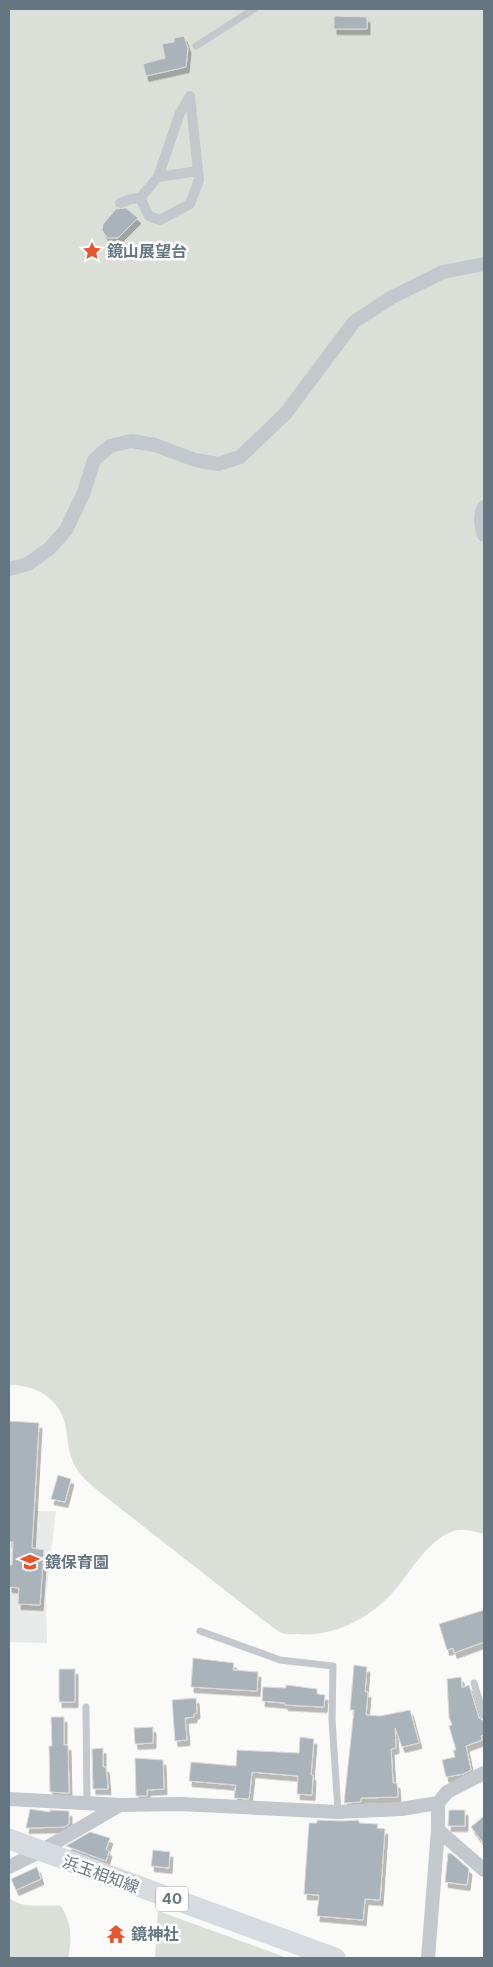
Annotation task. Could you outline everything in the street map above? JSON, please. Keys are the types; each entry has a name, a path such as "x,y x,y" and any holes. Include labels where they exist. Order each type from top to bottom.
{"main road":[{"name":"浜玉相知線","path":"9,1839 39,1852 335,1958"}],"street":[{"path":"120,202 140,198 158,177 180,113 190,96 199,180 190,204 160,220 150,216 140,198"},
{"path":"158,177 198,171"},
{"path":"9,569 28,564 49,548 66,530 84,492 94,460 110,446 131,441 155,445 195,460 218,464 240,457 286,413 354,322 392,297 443,272 484,264"},
{"path":"484,506 481,512 481,527 484,535"},
{"path":"428,1958 438,1830 438,1803 447,1792 484,1773"},
{"path":"9,1799 121,1805 180,1804 338,1812 401,1809 438,1803"},
{"path":"9,1867 121,1805"},
{"path":"438,1830 484,1870"}],"lane":[{"path":"196,46 254,9"},
{"path":"200,1631 280,1660 333,1666 332,1719 338,1812"},
{"path":"474,1683 484,1716"},
{"path":"86,1707 87,1803"}],"shaded area":[{"path":"9,9 484,9 484,1534 459,1530 443,1536 427,1550 395,1590 375,1609 351,1624 324,1633 284,1634 277,1630 102,1494 84,1478 74,1464 69,1450 64,1420 55,1404 35,1389 9,1385"},
{"name":"鏡保育園","path":"9,1511 56,1511 46,1596 47,1643 9,1642"},
{"path":"9,1898 28,1905 61,1906 70,1931 68,1958 9,1958"},
{"path":"158,1911 288,1958 155,1958"}],"building":[{"path":"334,16 367,17 367,29 334,29"},
{"path":"184,36 188,48 186,67 146,76 143,64 165,58 162,44 174,42 174,38"},
{"path":"126,208 138,218 118,238 107,238 102,230 103,224 116,209"},
{"path":"9,1421 39,1423 32,1548 44,1550 40,1605 18,1604 19,1588 9,1587 9,1565 12,1565 13,1542 9,1542"},
{"path":"58,1475 71,1479 65,1502 51,1499"},
{"path":"484,1610 484,1642 454,1653 453,1648 447,1650 439,1624"},
{"path":"193,1658 234,1663 233,1670 258,1672 257,1691 191,1687"},
{"path":"354,1665 367,1667 365,1692 368,1692 366,1715 380,1716 410,1710 419,1743 402,1747 395,1728 396,1748 391,1749 393,1783 397,1783 398,1797 361,1798 361,1802 344,1803 354,1710 350,1710"},
{"path":"59,1669 75,1669 75,1702 59,1702"},
{"path":"461,1677 462,1688 469,1685 479,1718 484,1721 484,1735 481,1736 482,1740 466,1746 471,1770 463,1774 446,1777 442,1760 455,1757 453,1750 456,1750 449,1726 452,1725 449,1717 447,1679"},
{"path":"286,1685 317,1689 317,1694 325,1695 324,1707 285,1705 285,1703 262,1701 263,1687 286,1688"},
{"path":"196,1698 197,1713 194,1714 194,1717 185,1718 187,1740 175,1741 172,1700"},
{"path":"51,1717 64,1717 64,1745 68,1745 69,1793 50,1792 49,1746 52,1746"},
{"path":"153,1727 153,1743 135,1744 134,1728"},
{"path":"300,1737 314,1739 311,1775 313,1775 312,1795 297,1794 298,1776 252,1772 249,1799 234,1798 236,1785 189,1781 191,1762 236,1766 237,1750 299,1753"},
{"path":"103,1748 103,1767 106,1767 108,1789 93,1789 92,1749"},
{"path":"135,1758 163,1760 164,1789 147,1790 147,1796 136,1796"},
{"path":"30,1809 50,1812 50,1810 69,1811 69,1824 64,1827 26,1828"},
{"path":"449,1810 465,1810 465,1826 448,1826"},
{"path":"484,1816 484,1844 471,1827"},
{"path":"317,1820 359,1820 359,1823 378,1824 377,1828 385,1829 380,1900 365,1899 363,1920 317,1916 319,1895 304,1894 309,1823 317,1823"},
{"path":"90,1832 110,1838 106,1849 109,1851 106,1861 66,1846"},
{"path":"153,1850 170,1852 169,1868 151,1866"},
{"path":"448,1853 452,1854 469,1869 467,1885 445,1882"},
{"path":"37,1867 41,1879 16,1890 11,1879"}],"place":[{"name":"鏡山展望台","path":"92,251"},
{"name":"鏡保育園","path":"30,1562"},
{"name":"鏡神社","path":"116,1934"}]}
